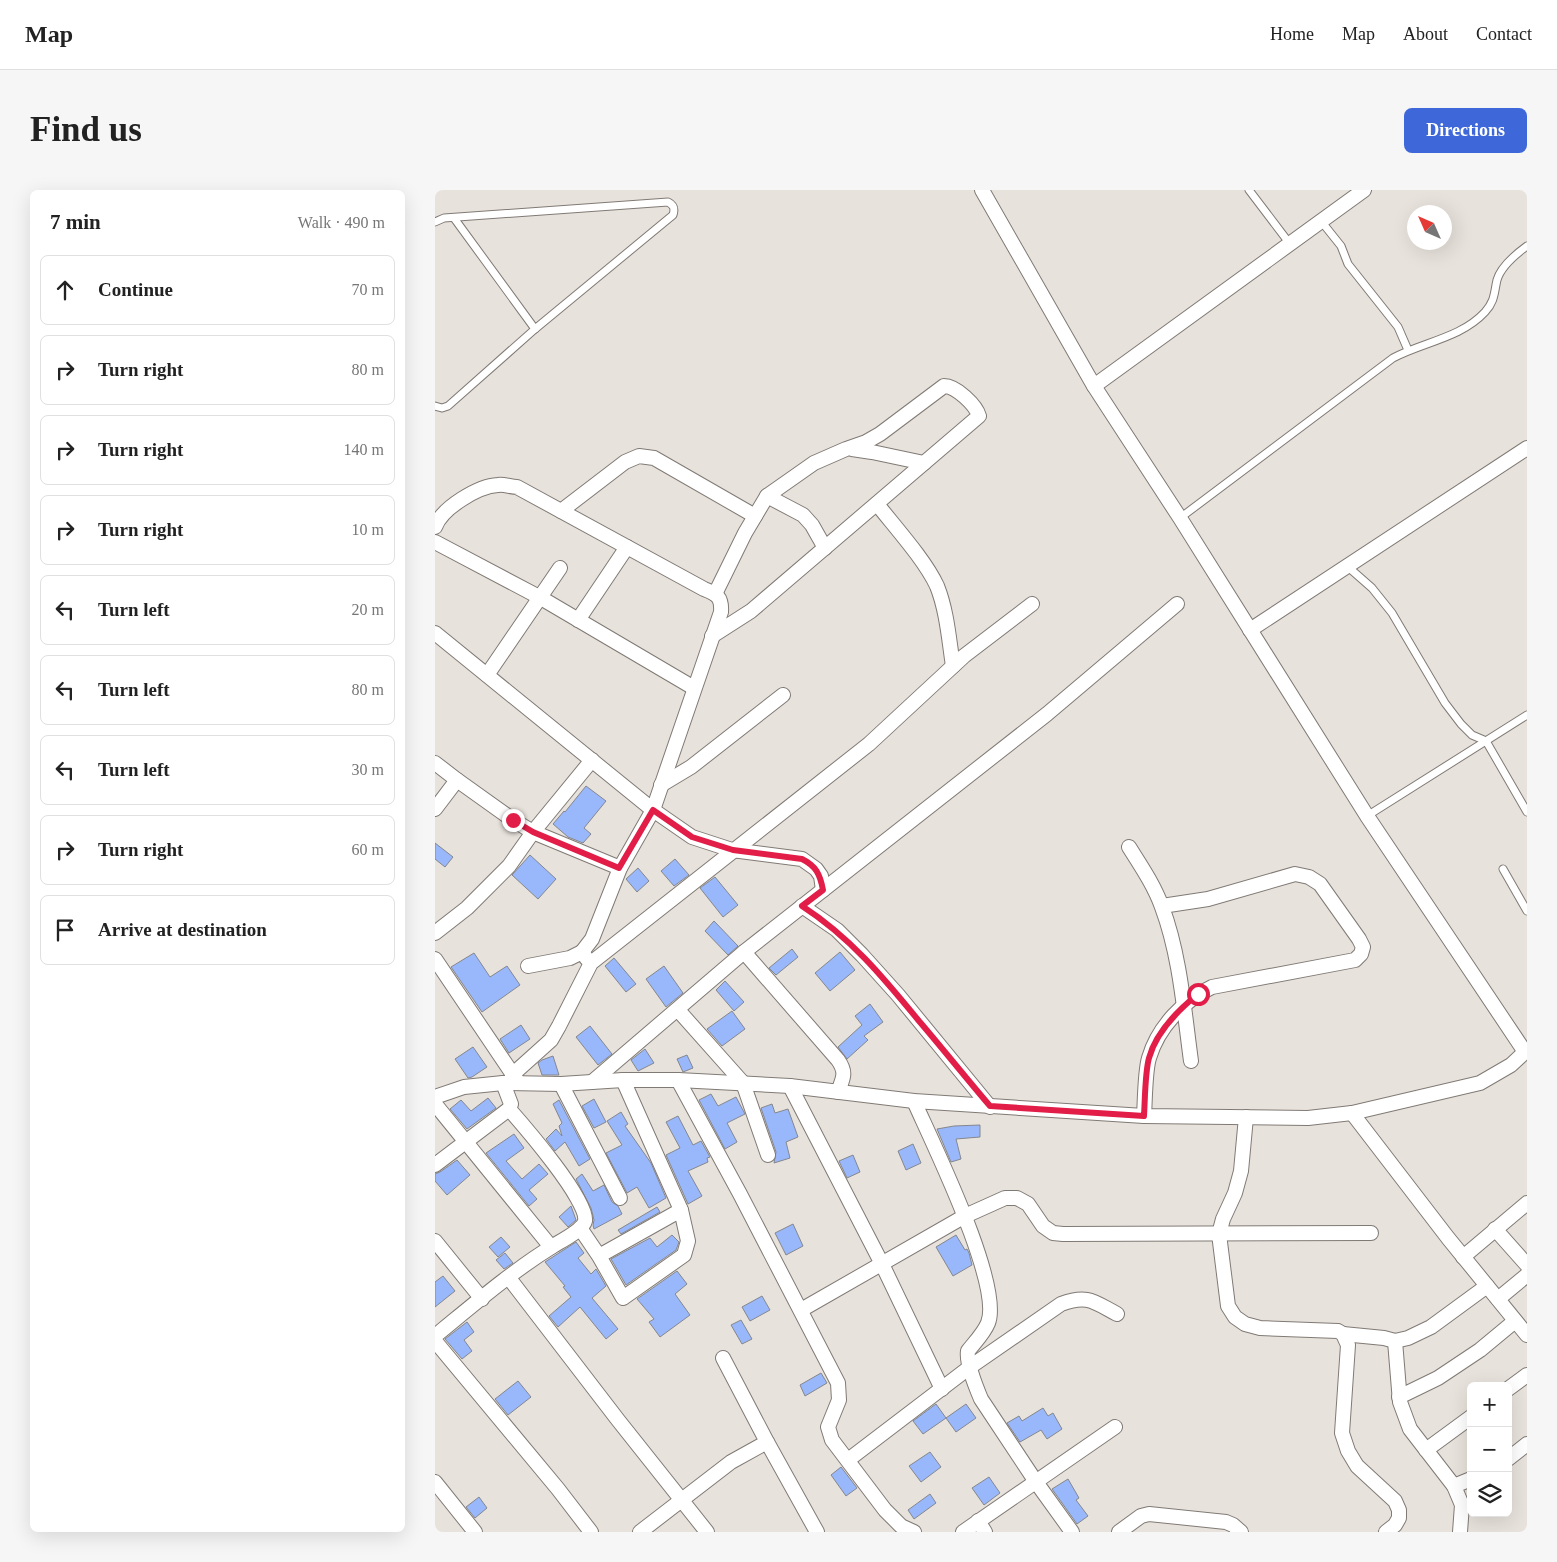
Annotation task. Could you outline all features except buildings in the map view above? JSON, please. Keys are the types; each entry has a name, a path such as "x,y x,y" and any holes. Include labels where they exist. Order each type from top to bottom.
{"street":[{"path":"435,1097 464,1087 512,1081 561,1084 623,1080 678,1080 790,1086 914,1101 1144,1116 1308,1118 1352,1113 1480,1083 1511,1065 1526,1051 1367,816 1180,518 1094,386 982,190"},
{"path":"1094,386 1364,190"},
{"path":"712,636 751,611 877,504 979,416 978,409 950,386 944,386 866,442 815,463 767,496 732,557 715,594"},
{"path":"1250,630 1527,448"},
{"path":"846,449 872,452 924,463"},
{"path":"561,511 625,462 639,456 654,458 755,516"},
{"path":"435,527 438,518 453,504 473,492 497,485 517,487 715,594 721,603 721,612 653,810 619,868 586,958 551,1040 512,1081"},
{"path":"767,496 803,515 812,525 825,548"},
{"path":"877,504 926,568 936,585 943,605 953,666"},
{"path":"435,542 541,598 694,688"},
{"path":"578,620 627,547"},
{"path":"487,675 560,568"},
{"path":"528,966 570,958 586,958 667,904 869,744 953,666 1032,604"},
{"path":"592,1082 744,952 1047,714 1177,604"},
{"path":"435,633 653,810 692,837 733,850 802,859 816,869 821,876 823,890"},
{"path":"661,785 691,767 783,695"},
{"path":"435,933 467,908 509,866 533,832 592,760"},
{"path":"435,763 513,820 533,832 619,868"},
{"path":"435,809 457,780"},
{"path":"1129,847 1149,880 1161,906 1172,940 1191,1061"},
{"path":"1144,1116 1149,1058 1161,1031 1183,1006 1198,994 1212,988 1355,960 1361,954 1363,946 1319,884 1309,877 1295,874 1208,899 1161,906"},
{"path":"802,906 837,930 863,955 990,1106"},
{"path":"744,952 838,1060 843,1068 844,1076 838,1092"},
{"path":"435,960 512,1081 509,1109 435,1165"},
{"path":"678,1010 743,1083 768,1155"},
{"path":"580,1228 599,1256 623,1298 684,1255 688,1241 681,1210 623,1080"},
{"path":"678,1080 838,1382 839,1400 828,1427 832,1440 885,1510 901,1526 914,1532"},
{"path":"561,1084 620,1198"},
{"path":"790,1086 882,1264 942,1389"},
{"path":"914,1101 965,1216 983,1266 990,1306 989,1322 968,1351 967,1356 975,1384 981,1399 1035,1482 1072,1532"},
{"path":"435,1104 551,1247"},
{"path":"435,1336 509,1278 580,1228 585,1222 585,1212 559,1169 509,1109"},
{"path":"1352,1113 1463,1257 1527,1335"},
{"path":"1247,1117 1241,1172 1219,1234 1228,1306 1235,1317 1245,1324 1260,1328 1337,1331 1343,1334 1385,1338 1395,1341 1408,1338 1431,1327 1487,1286"},
{"path":"801,1310 965,1216 1005,1198 1017,1198 1028,1204 1043,1226 1053,1233 1063,1234 1371,1233"},
{"path":"1463,1257 1527,1203"},
{"path":"599,1256 681,1210"},
{"path":"1495,1229 1527,1265"},
{"path":"435,1241 482,1299"},
{"path":"1498,1300 1527,1275"},
{"path":"509,1278 707,1532"},
{"path":"849,1460 971,1367 1061,1304 1074,1299 1087,1298 1117,1314"},
{"path":"1399,1397 1438,1378 1481,1350 1515,1321"},
{"path":"1343,1334 1348,1345 1342,1433 1348,1451 1357,1466 1395,1501 1399,1510 1399,1518 1395,1525 1386,1532"},
{"path":"435,1341 591,1532"},
{"path":"1395,1341 1399,1397 1410,1429 1454,1486 1462,1505 1460,1532"},
{"path":"723,1358 817,1532"},
{"path":"1512,1386 1527,1375"},
{"path":"1426,1450 1467,1420"},
{"path":"963,1532 981,1527 1035,1482 1115,1427"},
{"path":"640,1532 681,1498 731,1462 767,1442"},
{"path":"1512,1456 1527,1444"},
{"path":"1454,1486 1467,1481"},
{"path":"435,1482 475,1532"},
{"path":"1119,1532 1141,1516 1149,1514 1226,1522 1241,1532"}],"lane":[{"path":"1249,190 1290,244"},
{"path":"435,222 444,218 668,202 673,205 675,210 673,215 535,329 448,406 442,408 435,406"},
{"path":"454,218 535,329"},
{"path":"1321,221 1341,246 1348,264 1398,327 1408,350"},
{"path":"1180,518 1393,358 1408,350 1469,327 1486,311 1495,297 1497,278 1505,265 1527,246"},
{"path":"1347,566 1372,588 1392,613 1445,703 1461,724 1472,735 1486,741 1527,812"},
{"path":"1367,816 1527,715"},
{"path":"1503,869 1527,910"}],"route":[{"path":"513,820 533,832 619,868 653,810 692,837 733,850 802,859 816,869 821,876 823,890 802,906 837,930 863,955 990,1106 1144,1116 1149,1058 1161,1031 1183,1006 1198,994"}]}
